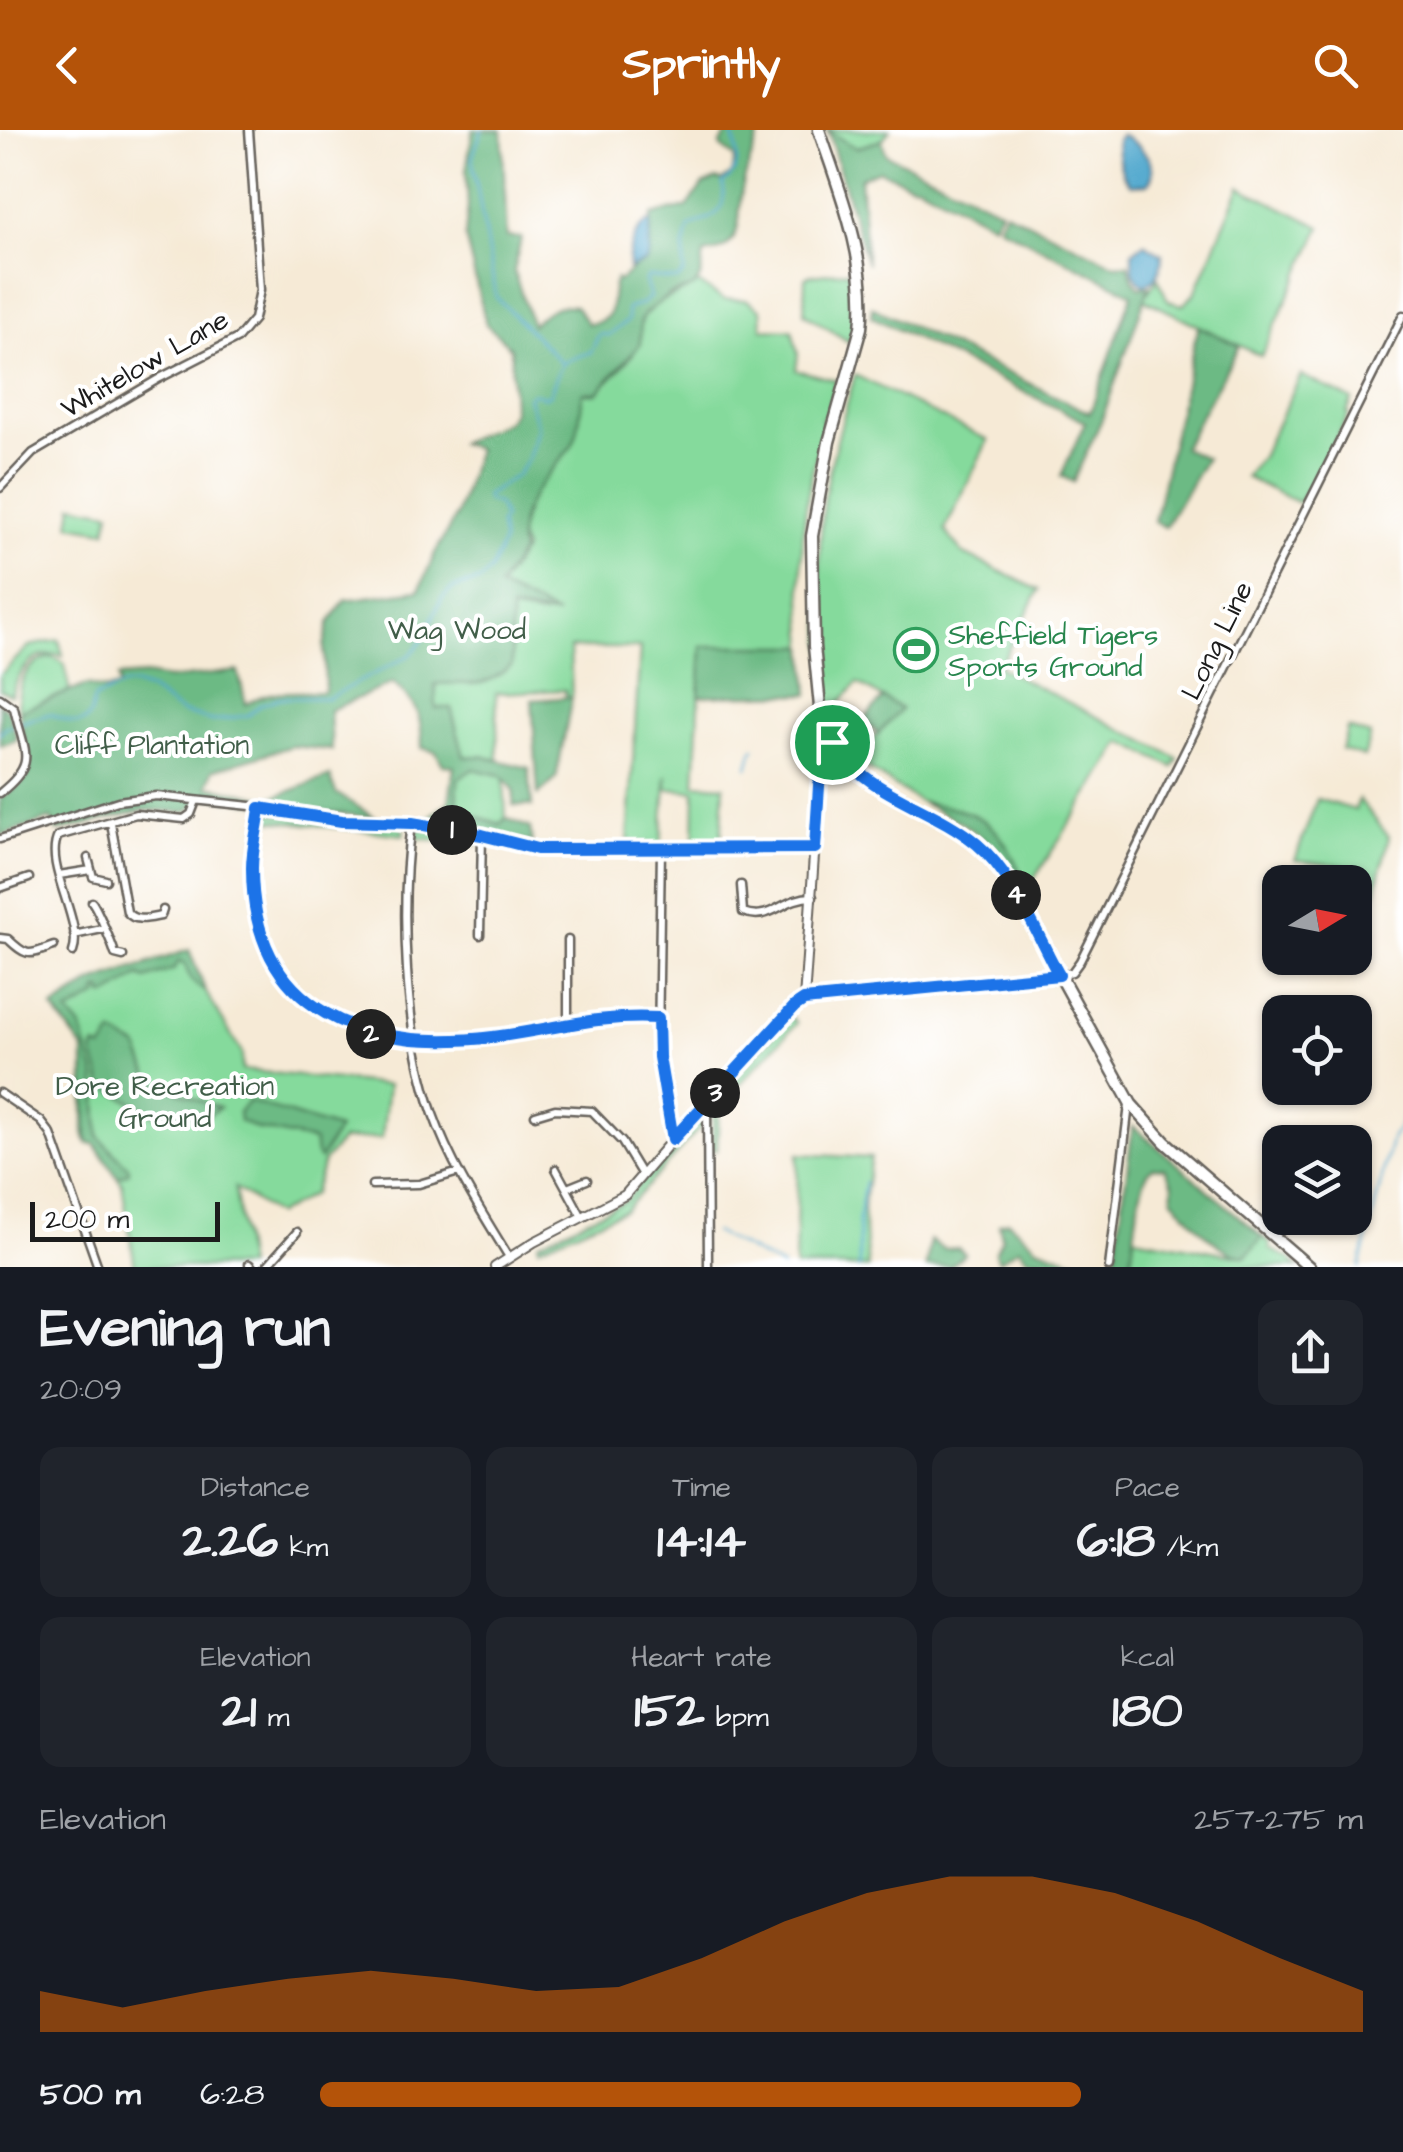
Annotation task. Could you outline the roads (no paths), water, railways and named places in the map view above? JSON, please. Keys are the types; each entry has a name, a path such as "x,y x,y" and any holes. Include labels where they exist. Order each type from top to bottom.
{"main road":[{"path":"819,130 848,225 862,300 861,328 829,442 814,520 811,569 815,661 820,708 832,742 868,780 960,832 988,854 1006,879 1130,1102 1165,1142 1310,1267"}],"street":[{"name":"Whitelow Lane","path":"0,488 34,453 160,378 232,343 251,325 260,290 250,130"},
{"name":"Long Line","path":"1059,975 1072,972 1080,960 1403,315"},
{"path":"0,698 14,708 26,763 22,775 0,793"},
{"path":"804,1000 821,755 832,742"},
{"path":"0,839 118,801 156,796 342,821 412,823 537,849 815,848"},
{"path":"72,952 74,934 54,844 58,836 146,814 184,819 196,801"},
{"path":"260,808 252,864 261,930 278,965 304,997 334,1019 368,1033 416,1041 496,1037 608,1016 658,1018"},
{"path":"112,822 127,912 138,919 163,916"},
{"path":"412,823 407,928 416,1041 429,1102 459,1172 509,1257"},
{"path":"480,934 482,835"},
{"path":"661,848 659,1057 673,1139"},
{"path":"88,858 96,879 106,880"},
{"path":"60,875 91,870"},
{"path":"0,888 16,877 29,878"},
{"path":"741,885 743,912 750,915 772,913 784,901 813,897"},
{"path":"92,902 115,954 123,956"},
{"path":"74,934 102,929"},
{"path":"0,938 8,939 18,952 26,954 54,946"},
{"path":"568,940 568,1023"},
{"path":"495,1267 619,1201 804,1000 1059,975"},
{"path":"0,1094 41,1121 51,1134 98,1267"},
{"path":"707,1102 708,1267"},
{"path":"1109,1267 1130,1102"},
{"path":"535,1115 554,1109 594,1112 622,1142 642,1175"},
{"path":"556,1169 582,1218"},
{"path":"372,1186 419,1184 459,1172"},
{"path":"566,1188 587,1180"},
{"path":"266,1267 297,1232"},
{"path":"84,1267 95,1258"}],"water":[{"path":"1121,135 1135,143 1150,162 1152,177 1148,184 1131,185 1124,176 1117,145"},
{"path":"651,220 646,262 629,269 633,241"},
{"path":"1144,243 1162,254 1158,273 1144,285 1134,275 1132,252"}],"waterway":[{"path":"482,130 472,158 496,297 562,363"},
{"path":"0,733 6,727 50,714 81,722 90,715 95,698 125,685 150,690 181,712 213,721 249,715 260,705 279,698 328,698 410,655 421,643 442,598 453,588 480,581 491,570 503,542 500,523 504,518 498,504 487,501 486,496 517,475 528,459 538,428 528,396 550,394 563,364 591,352 599,334 610,335 628,320 627,309 650,297 645,280 648,277 677,280 684,273 689,227 717,213 723,202 723,183 734,172 737,151 731,130"},
{"path":"748,767 752,752"},
{"path":"1360,1267 1392,1137 1403,1116"},
{"path":"859,1267 859,1219 865,1182"},
{"path":"714,1232 782,1267"}],"place":[{"name":"Sheffield Tigers Sports Ground","path":"916,650"}],"park label":[{"name":"Wag Wood","path":"457,629"},
{"name":"Cliff Plantation","path":"152,744"},
{"name":"Dore Recreation Ground","path":"165,1101"}]}
